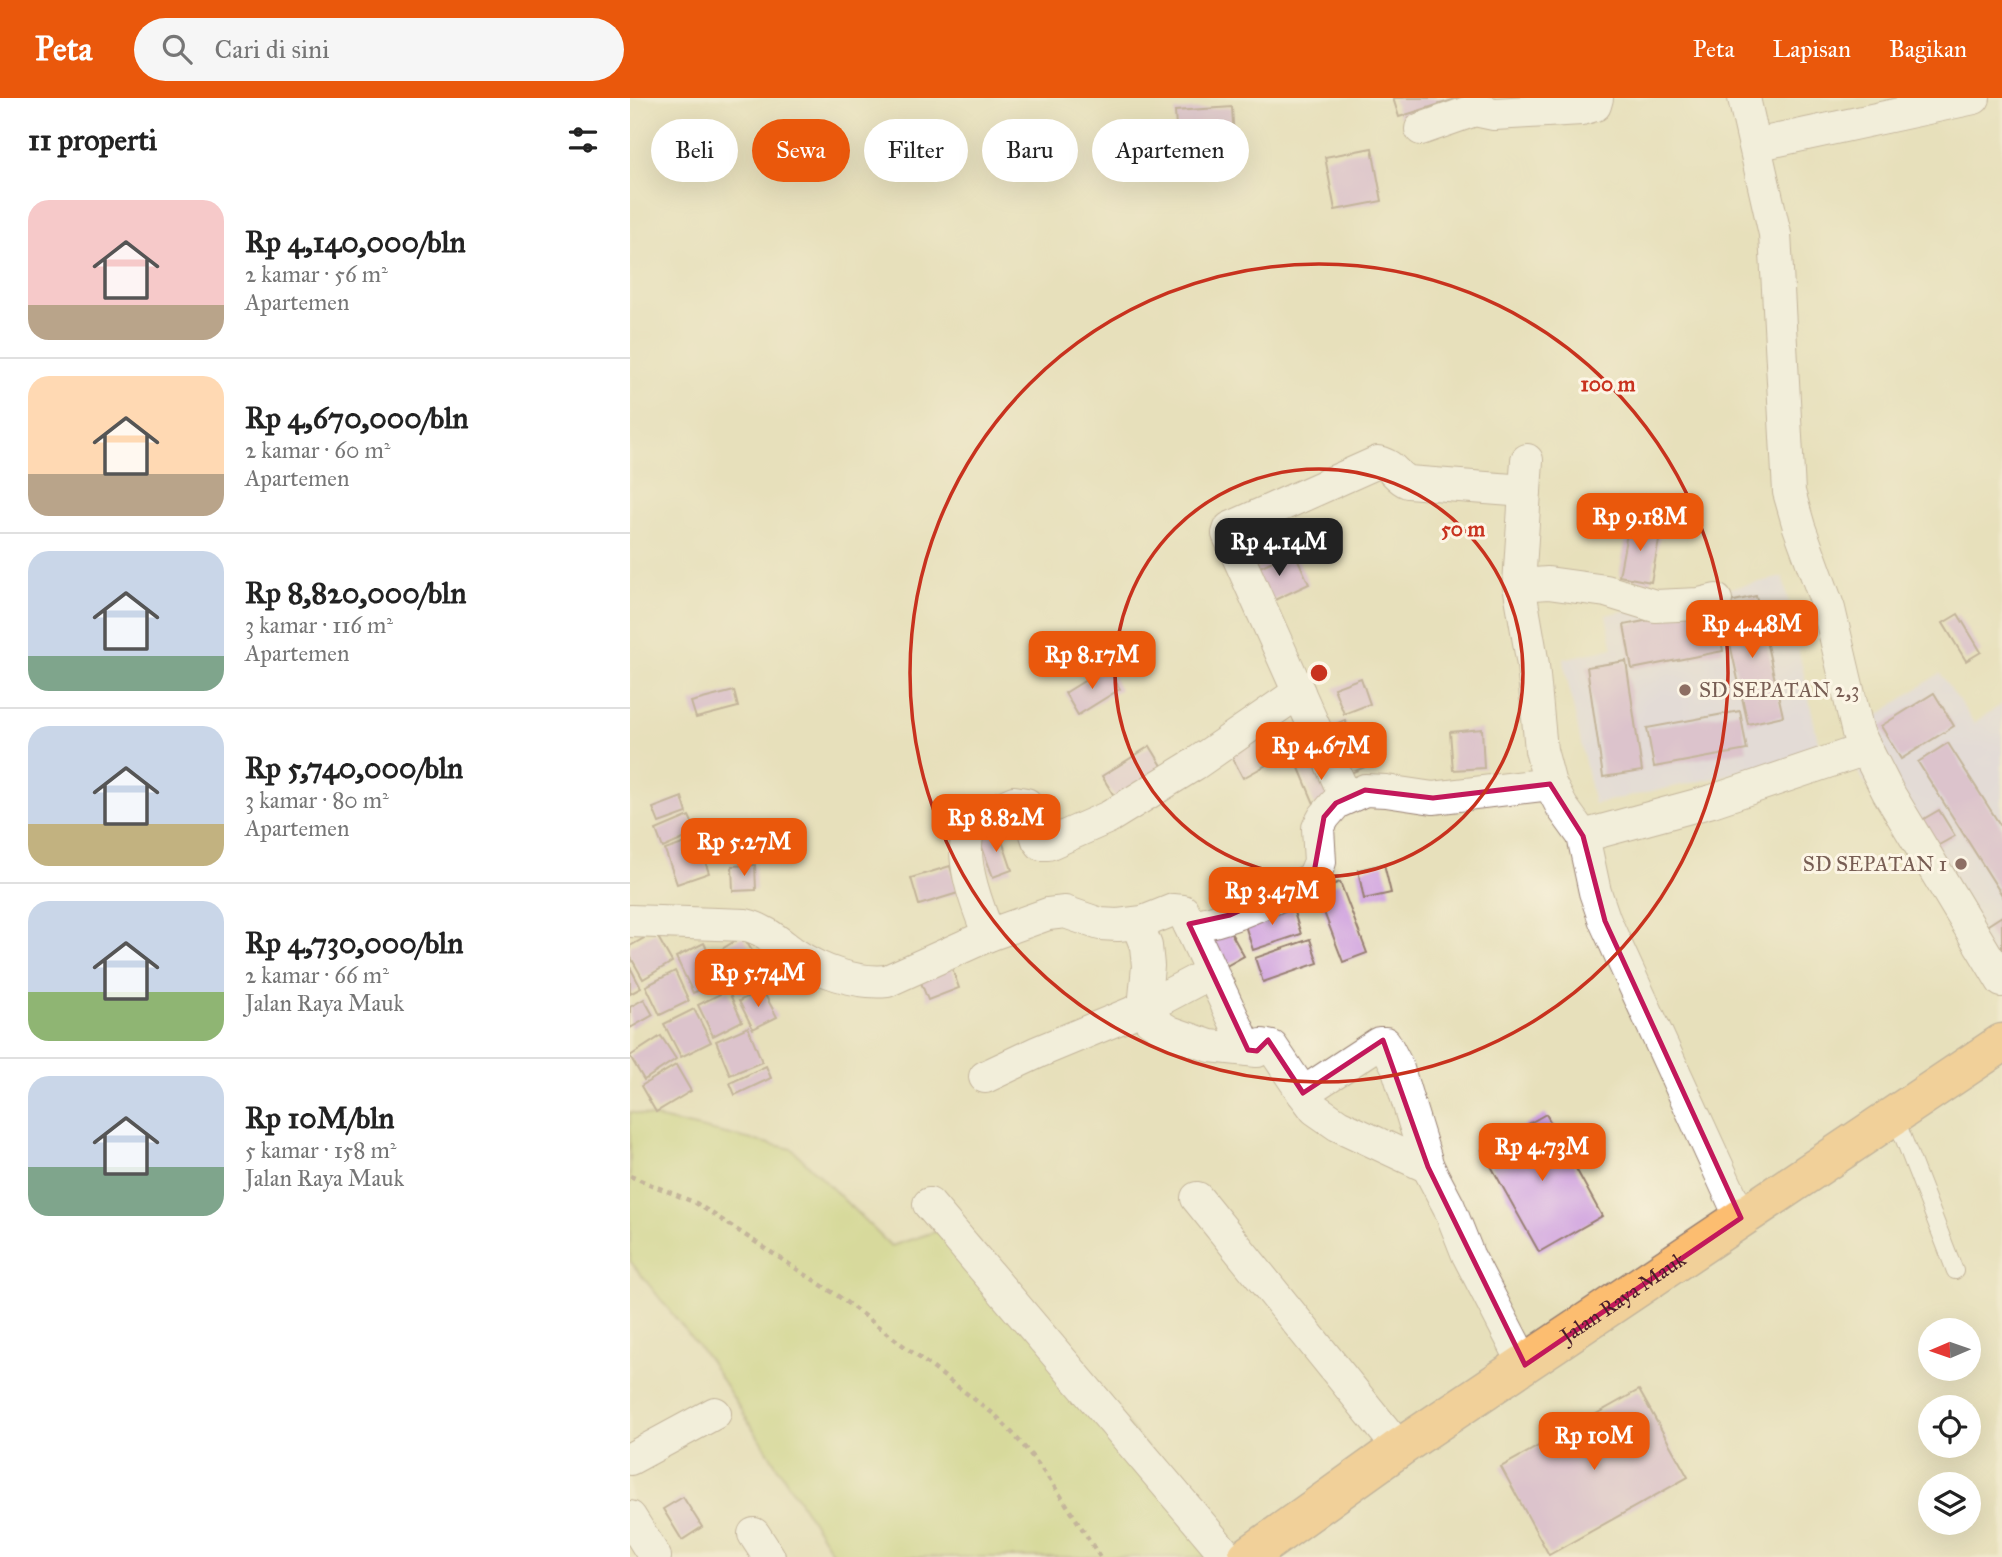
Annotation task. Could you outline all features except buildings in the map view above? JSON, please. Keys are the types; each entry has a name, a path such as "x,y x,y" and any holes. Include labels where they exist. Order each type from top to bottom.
{"main road":[{"name":"Jalan Raya Mauk","path":"1247,1557 1399,1448 2002,1043"}],"street":[{"path":"1421,129 1475,110 1494,114 1583,108 1595,105 1597,98"},
{"path":"1744,98 1775,234 1789,492 1829,609 1858,733 1888,792 2002,981"},
{"path":"1755,145 1975,98"},
{"path":"1527,460 1520,585 1533,665 1541,750 1550,784 1562,807 1583,836 1595,892 1605,921 1741,1219"},
{"path":"1346,798 1228,534 1232,526 1378,463 1387,464 1396,470 1401,479 1408,482 1525,491"},
{"path":"1520,585 1548,583 1606,591 1655,606 1699,604 1716,600"},
{"path":"989,935 978,908 966,852 967,837 975,819 1014,802 1026,804 1038,840 1041,844 1048,844 1109,817 1195,764 1299,692"},
{"path":"1583,836 1713,801 1866,749"},
{"path":"1189,925 1198,926 1230,915 1313,878 1320,862 1318,828 1330,809 1365,790 1433,798 1550,784"},
{"path":"630,921 751,926 820,966 851,979 873,982 895,979 989,935 1048,915 1065,912 1100,924 1137,923 1176,909 1183,911 1248,1050"},
{"path":"1137,923 1146,946 1143,1009 1150,1020 1170,1032 1210,1046 1257,1051 1262,1045 1272,1046 1315,1109 1338,1125 1428,1167"},
{"path":"985,1077 1070,1038 1143,1009 1212,972"},
{"path":"1303,1093 1379,1043 1385,1044 1396,1066 1428,1167 1449,1207 1468,1255 1525,1364"},
{"path":"1197,1198 1399,1448"},
{"path":"929,1204 1228,1557"},
{"path":"630,1459 715,1413"},
{"path":"630,1517 655,1557"}],"lane":[{"path":"1894,1114 1955,1271"}],"path":[{"path":"630,1176 696,1203 838,1296 995,1415 1017,1436 1053,1482 1100,1557"}],"highlighted area":[{"path":"1550,784 1583,836 1605,921 1741,1218 1525,1365 1428,1167 1383,1040 1303,1093 1268,1040 1257,1051 1248,1050 1189,924 1230,915 1313,878 1324,817 1336,803 1365,790 1433,798"}],"shaded area":[{"name":"SD SEPATAN 2,3","path":"1783,577 1821,755 1594,804 1563,659 1613,648 1606,615","holes":["1756,596 1783,715 1748,724 1721,604","1715,607 1723,651 1632,669 1624,624","1626,661 1642,770 1603,777 1587,667","1740,712 1747,750 1654,766 1647,728"]},
{"name":"SD SEPATAN 1","path":"1940,673 1974,723 2002,704 2002,984 1838,743"}],"green space":[{"path":"630,1112 792,1149 891,1246 962,1223 1224,1542 1205,1557 835,1557 709,1360 630,1261"}],"place":[{"name":"SD SEPATAN 2,3","path":"1685,690"},
{"name":"SD SEPATAN 1","path":"1961,864"}]}
